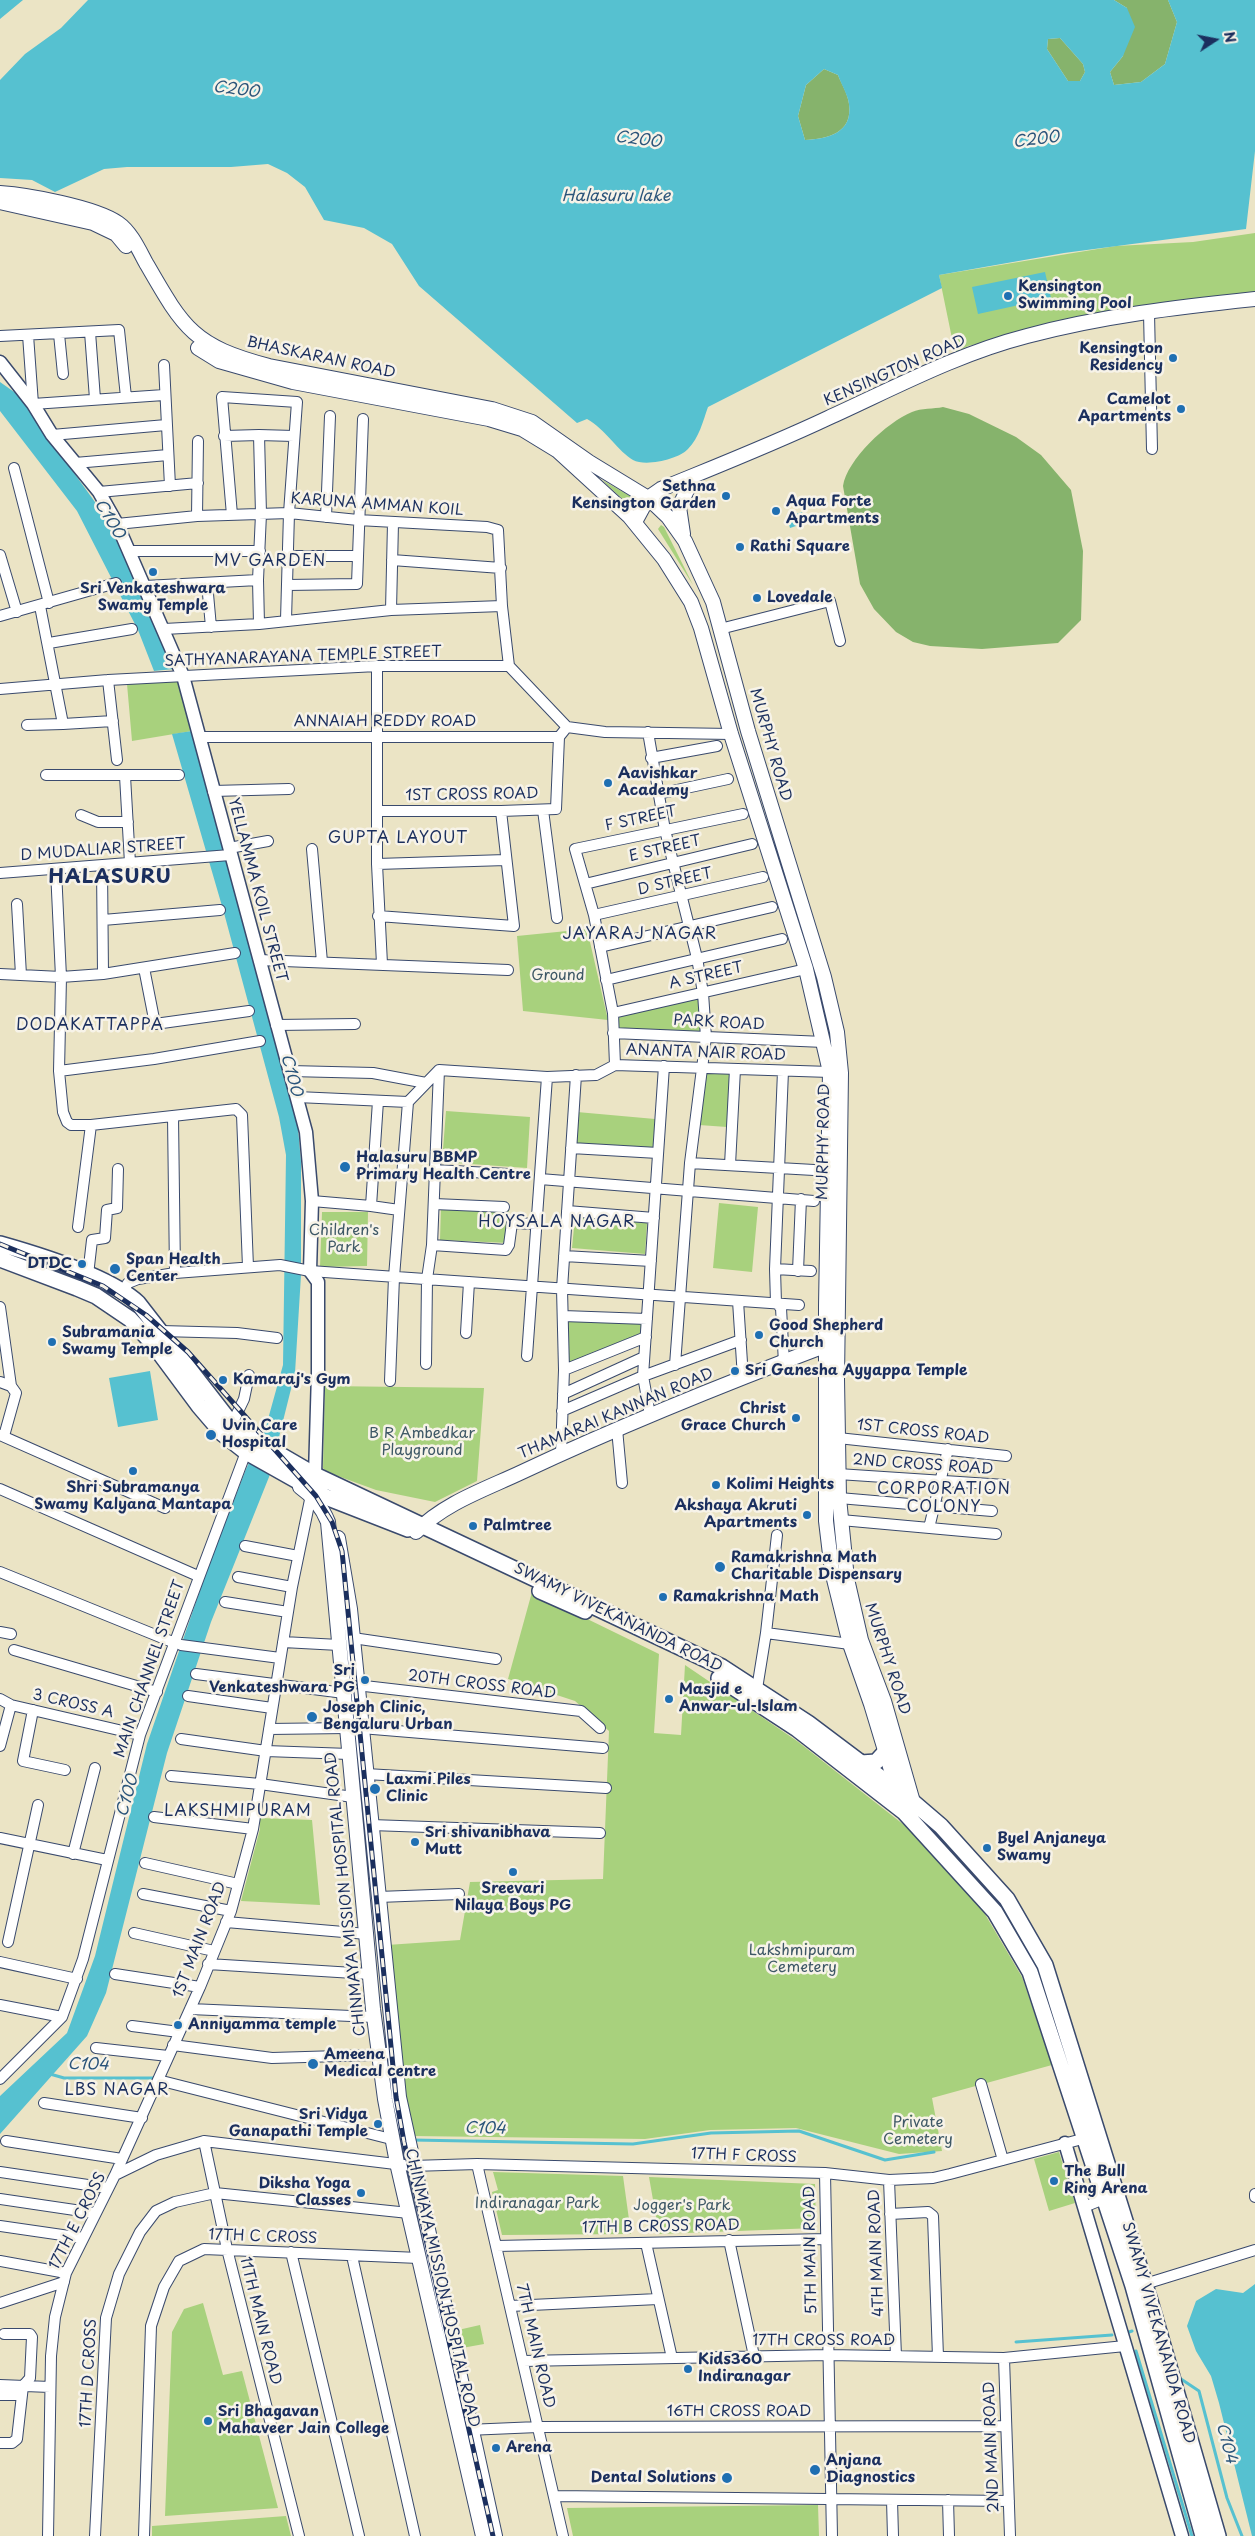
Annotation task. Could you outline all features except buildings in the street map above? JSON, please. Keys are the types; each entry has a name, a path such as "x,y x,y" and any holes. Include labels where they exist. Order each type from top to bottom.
{"main road":[{"name":"BHASKARAN ROAD","path":"0,193 37,196 94,218 116,234 128,248 175,327 200,350 219,361 293,382 489,419 522,429 558,451 635,522"},
{"name":"BHASKARAN ROAD","path":"0,202 118,223 133,240 180,321 213,347 238,358 269,366 492,409 520,417 532,422 589,462 648,498"},
{"name":"KENSINGTON ROAD","path":"648,498 661,489 776,442 940,365 1027,336 1149,313 1255,299"},
{"path":"685,541 680,524 680,507 694,476"},
{"path":"635,522 648,498"},
{"name":"MURPHY ROAD","path":"648,498 668,518 685,541 713,602 748,731 824,977 837,1032 841,1073 832,1343 824,1486 826,1521 832,1571 850,1644 886,1751 894,1796"},
{"name":"MURPHY ROAD","path":"635,522 664,559 691,602 701,628 731,734 806,969 824,1042 830,1072 832,1343 838,1438 839,1498 846,1579 861,1640 884,1701 908,1807"},
{"name":"SWAMY VIVEKANANDA ROAD","path":"0,1244 41,1255 123,1291 138,1303 232,1424 249,1449"},
{"name":"SWAMY VIVEKANANDA ROAD","path":"0,1259 96,1296 128,1318 153,1344 199,1406 223,1434 249,1449 315,1475 566,1603 684,1652 756,1696 808,1723 861,1763 894,1796"},
{"path":"128,1318 138,1303"},
{"name":"THAMARAI KANNAN ROAD","path":"419,1529 443,1509 561,1454 650,1415 832,1343"},
{"name":"SWAMY VIVEKANANDA ROAD","path":"281,1463 297,1482 319,1496 419,1529"},
{"name":"CHINMAYA MISSION HOSPITAL ROAD","path":"315,1475 323,1511 328,1522 338,1644 350,1689 354,1728 366,1774 394,2052 407,2140 465,2430 483,2536"},
{"name":"CHINMAYA MISSION HOSPITAL ROAD","path":"319,1496 335,1517 353,1638 350,1689"},
{"name":"SWAMY VIVEKANANDA ROAD","path":"756,1696 797,1729 908,1807 940,1826 1007,1899 1045,1965 1145,2284 1218,2536"},
{"name":"CHINMAYA MISSION HOSPITAL ROAD","path":"354,1728 349,1754 374,2018 391,2139 419,2258 495,2536"},
{"path":"861,1763 876,1762 886,1751"},
{"name":"SWAMY VIVEKANANDA ROAD","path":"908,1807 995,1912 1030,1972 1106,2198 1133,2286 1203,2536"}],"street":[{"path":"1149,313 1152,449"},
{"path":"0,336 119,330 126,397"},
{"path":"90,332 95,399"},
{"path":"59,334 63,374"},
{"path":"28,335 33,404 164,394"},
{"name":"YELLAMMA KOIL STREET","path":"0,362 33,404 52,434 98,492 117,524 164,629 199,737 228,853 306,1132 312,1201 306,1271 318,1282 315,1475"},
{"path":"164,365 170,486"},
{"path":"232,515 222,396 296,402 287,556 286,620"},
{"path":"326,517 330,416"},
{"path":"287,585 356,585 363,419"},
{"path":"52,434 166,425"},
{"path":"259,435 261,514 258,580 259,624"},
{"path":"224,436 294,436"},
{"path":"197,516 198,441"},
{"path":"75,463 168,455"},
{"path":"14,468 45,604 54,686 63,724"},
{"path":"98,492 198,483"},
{"name":"KARUNA AMMAN KOIL","path":"117,524 197,516 289,513 393,523 487,527 498,530 502,606 509,666"},
{"path":"391,610 393,523"},
{"path":"130,551 260,551"},
{"path":"0,555 16,612"},
{"path":"287,556 358,556"},
{"path":"392,560 501,568"},
{"path":"145,586 258,580"},
{"path":"0,616 116,583"},
{"path":"207,583 211,627"},
{"path":"720,629 830,601 840,641"},
{"path":"164,629 259,624 391,610 502,606"},
{"path":"49,643 132,629"},
{"path":"377,666 379,736 377,864 378,916 382,964"},
{"name":"SATHYANARAYANA TEMPLE STREET","path":"0,689 108,680 377,666 509,666"},
{"path":"509,666 567,727 605,732 731,734"},
{"path":"108,680 117,760"},
{"path":"28,724 113,721"},
{"path":"559,737 567,727"},
{"path":"648,732 665,830 689,926 703,993 706,1037 690,1163 674,1365"},
{"name":"ANNAIAH REDDY ROAD","path":"199,737 559,737"},
{"name":"1ST CROSS ROAD","path":"377,811 501,812 556,809 559,737"},
{"path":"651,758 717,746"},
{"path":"46,775 179,775"},
{"path":"125,776 130,863"},
{"path":"658,794 728,779"},
{"path":"213,791 288,789"},
{"path":"543,810 557,918"},
{"path":"378,916 514,926 501,812"},
{"name":"F STREET","path":"585,884 575,849 743,814"},
{"path":"81,815 98,822 128,822"},
{"name":"D MUDALIAR STREET","path":"0,873 208,858 268,841"},
{"name":"E STREET","path":"585,884 752,844"},
{"path":"312,849 322,962"},
{"path":"377,864 506,860"},
{"path":"102,866 103,974"},
{"path":"56,870 61,976 60,1071 63,1112 67,1122 71,1125 91,1125 236,1109 242,1115 248,1267"},
{"name":"D STREET","path":"594,915 763,877"},
{"path":"585,884 594,915 613,1013 615,1065"},
{"path":"17,904 21,975"},
{"path":"600,947 772,907"},
{"path":"102,920 220,910"},
{"path":"606,980 782,939"},
{"path":"0,974 61,976 103,974 235,953"},
{"path":"259,960 508,970"},
{"path":"144,968 155,1024 248,1011"},
{"name":"A STREET","path":"613,1013 806,969"},
{"path":"276,1025 355,1024"},
{"name":"PARK ROAD","path":"613,1033 824,1042"},
{"path":"60,1071 154,1059 260,1041"},
{"name":"ANANTA NAIR ROAD","path":"439,1070 547,1077 596,1075 615,1065 830,1072"},
{"path":"650,1415 643,1376 664,1066"},
{"path":"730,1165 735,1069"},
{"path":"390,1381 394,1277 408,1102 439,1070"},
{"path":"426,1364 428,1280 432,1245 439,1070"},
{"path":"290,1071 373,1073 426,1083"},
{"path":"784,1071 775,1269 776,1303 781,1308 784,1363"},
{"path":"561,1454 564,1370 562,1289 576,1075"},
{"path":"527,1356 547,1077"},
{"path":"296,1097 408,1102"},
{"path":"371,1206 378,1101"},
{"path":"173,1117 175,1273"},
{"path":"78,1227 91,1125"},
{"path":"571,1148 658,1153"},
{"path":"690,1163 814,1170"},
{"path":"88,1276 92,1240 105,1238 107,1210 117,1208 118,1169"},
{"path":"435,1170 508,1174"},
{"path":"540,1179 814,1201"},
{"path":"798,1271 801,1199"},
{"path":"312,1201 399,1210"},
{"path":"434,1204 504,1207"},
{"path":"567,1211 654,1218"},
{"path":"432,1245 506,1250 509,1245 512,1223 536,1224"},
{"path":"564,1256 651,1261"},
{"path":"123,1291 128,1283 138,1279 175,1273 280,1265 306,1271 799,1305"},
{"path":"775,1269 811,1271"},
{"path":"466,1333 469,1282"},
{"path":"738,1301 743,1378"},
{"path":"0,1309 11,1386 16,1393 2,1435 165,1508"},
{"path":"563,1316 647,1320"},
{"path":"161,1331 237,1333 277,1338"},
{"path":"564,1370 646,1337"},
{"path":"562,1411 643,1376 741,1340"},
{"path":"563,1394 644,1357"},
{"path":"232,1424 244,1399 249,1375"},
{"path":"0,1382 11,1386"},
{"path":"617,1429 622,1483"},
{"name":"1ST CROSS ROAD","path":"838,1438 1006,1456"},
{"name":"MAIN CHANNEL STREET","path":"0,2079 62,2017 77,1979 140,1735 178,1644 198,1576 249,1449"},
{"path":"929,1528 948,1449"},
{"name":"2ND CROSS ROAD","path":"838,1474 1005,1485"},
{"path":"0,1489 198,1576"},
{"name":"1ST MAIN ROAD","path":"115,2175 200,1987 230,1911 253,1830 298,1556 319,1496"},
{"path":"839,1498 992,1511"},
{"path":"841,1520 996,1534"},
{"path":"756,1696 766,1633 776,1535"},
{"path":"245,1546 298,1556"},
{"path":"0,1572 178,1644 280,1658"},
{"path":"238,1577 292,1587"},
{"path":"226,1602 288,1612"},
{"path":"0,1632 11,1634"},
{"path":"766,1633 850,1644"},
{"path":"353,1638 496,1659"},
{"path":"283,1642 338,1644"},
{"path":"14,1650 157,1692"},
{"name":"20TH CROSS ROAD","path":"196,1674 276,1684 350,1689 581,1711 600,1728"},
{"path":"188,1696 272,1708"},
{"name":"3 CROSS A","path":"0,1699 12,1705 140,1735"},
{"path":"0,1746 12,1705"},
{"path":"33,1710 23,1761 27,1764 65,1770"},
{"path":"270,1729 354,1728 603,1748"},
{"path":"181,1738 266,1751 349,1754"},
{"path":"73,1854 95,1768"},
{"path":"366,1774 606,1788"},
{"path":"171,1776 260,1784 353,1797"},
{"path":"8,1942 38,1805"},
{"path":"154,1817 253,1830"},
{"path":"371,1824 600,1833"},
{"path":"0,1838 107,1860"},
{"path":"145,1863 238,1884"},
{"path":"143,1894 230,1911"},
{"path":"378,1897 459,1894"},
{"path":"226,1922 367,1934"},
{"path":"134,1933 214,1951"},
{"path":"0,1962 77,1979"},
{"path":"208,1964 370,1974"},
{"path":"115,1974 200,1987"},
{"path":"0,2005 62,2017"},
{"path":"190,2009 374,2018"},
{"path":"132,2026 179,2032"},
{"path":"173,2045 272,2058 379,2055 394,2052"},
{"path":"96,2048 168,2056"},
{"path":"159,2077 391,2139"},
{"path":"982,2084 1003,2160"},
{"path":"44,2103 142,2118"},
{"name":"17TH F CROSS","path":"397,2164 412,2166 477,2164 824,2173 889,2180 933,2178 1086,2138"},
{"path":"6,2141 122,2159"},
{"name":"17TH E CROSS","path":"48,2536 50,2387 55,2317 65,2278 115,2175 156,2155 204,2141 397,2164"},
{"name":"11TH MAIN ROAD","path":"204,2141 227,2249 299,2536"},
{"path":"1066,2143 1182,2536"},
{"name":"7TH MAIN ROAD","path":"477,2164 563,2536"},
{"path":"0,2172 108,2188"},
{"name":"5TH MAIN ROAD","path":"824,2173 832,2536"},
{"name":"4TH MAIN ROAD","path":"889,2180 896,2356"},
{"name":"17TH D CROSS","path":"95,2536 106,2318 119,2274 140,2232 156,2211 175,2202 215,2193 409,2214"},
{"path":"1084,2207 1106,2198"},
{"path":"0,2199 96,2213"},
{"path":"890,2214 928,2212 933,2216 938,2357"},
{"path":"0,2226 83,2238"},
{"name":"17TH B CROSS ROAD","path":"496,2246 826,2239"},
{"path":"729,2240 754,2356"},
{"path":"646,2242 672,2358"},
{"name":"17TH C CROSS","path":"144,2536 151,2326 164,2287 179,2261 204,2249 419,2258"},
{"path":"1145,2284 1255,2250"},
{"path":"291,2252 359,2536"},
{"path":"352,2256 415,2536"},
{"path":"0,2261 65,2278"},
{"path":"0,2304 65,2278"},
{"path":"510,2306 658,2299"},
{"path":"0,2443 12,2443 17,2439 23,2390 30,2378 32,2337 30,2334 4,2334"},
{"name":"17TH CROSS ROAD","path":"523,2361 828,2355 1004,2358 1125,2346"},
{"name":"2ND MAIN ROAD","path":"1004,2358 1010,2536"},
{"path":"0,2385 23,2390"},
{"path":"0,2395 50,2387"},
{"name":"16TH CROSS ROAD","path":"465,2430 538,2427 1006,2426"},
{"path":"554,2496 1009,2501"},
{"path":"892,2500 893,2536"},
{"path":"948,2500 949,2536"}],"green space":[{"path":"1114,0 1168,0 1177,22 1165,64 1141,82 1114,85 1110,72 1123,56 1127,8"},
{"path":"1060,38 1083,64 1085,72 1080,81 1068,81 1047,49 1048,39"},
{"path":"824,69 838,75 849,104 847,122 843,128 830,136 805,140 798,116 806,85"},
{"path":"1255,233 1255,292 1076,318 1065,323 968,346 955,353 939,275 1116,246 1193,242"},
{"path":"943,407 969,414 1016,437 1041,455 1071,490 1083,551 1081,620 1058,643 982,649 930,646 913,642 896,632 874,609 860,584 843,486 846,476 860,454 891,424 916,411"},
{"path":"602,480 637,500 631,507"},
{"path":"661,525 664,527 693,585 658,529"},
{"path":"178,679 192,731 132,741 127,684"},
{"name":"Ground","path":"587,929 608,1020 523,1011 517,936"},
{"path":"699,999 702,1034 616,1029 617,1014"},
{"path":"703,1072 731,1074 727,1127 699,1125"},
{"path":"446,1111 530,1117 527,1168 442,1162"},
{"path":"577,1112 655,1119 652,1157 574,1151"},
{"path":"719,1203 758,1207 752,1272 713,1268"},
{"path":"441,1206 509,1209 508,1243 440,1240"},
{"name":"Children's Park","path":"322,1212 368,1212 367,1266 320,1267"},
{"path":"575,1217 647,1223 645,1254 572,1248"},
{"path":"566,1320 642,1324 641,1333 569,1363"},
{"name":"B R Ambedkar Playground","path":"325,1386 484,1388 477,1481 435,1502 376,1490 327,1472 323,1468"},
{"name":"Lakshmipuram Cemetery","path":"532,1592 659,1654 654,1733 681,1735 685,1665 797,1741 913,1832 979,1904 1022,1977 1052,2065 932,2098 942,2151 899,2154 796,2128 710,2130 645,2139 412,2136 398,2051 387,1945 460,1940 470,1882 603,1879 609,1731 575,1701 508,1679"},
{"path":"260,1818 312,1820 320,1905 241,1901 260,1829"},
{"name":"The Bull Ring Arena","path":"1059,2152 1075,2203 1049,2211 1034,2159"},
{"name":"Indiranagar Park","path":"493,2172 623,2176 631,2234 502,2235 492,2192 498,2190"},
{"name":"Jogger's Park","path":"649,2177 815,2184 816,2228 659,2234"},
{"name":"Sri Bhagavan Mahaveer Jain College","path":"203,2303 223,2375 242,2371 278,2508 165,2516 172,2332 184,2309"},
{"path":"480,2325 484,2344 462,2348 458,2330"},
{"path":"818,2505 819,2536 573,2536 567,2508"},
{"path":"286,2516 291,2536 152,2536 152,2526"}],"water":[{"path":"0,0 23,0 0,19"},
{"name":"Halasuru lake","path":"88,0 1114,0 1127,8 1135,27 1123,56 1110,72 1114,85 1141,82 1165,64 1177,22 1168,0 1255,0 1255,151 1246,229 1064,253 939,275 942,288 708,407 698,435 684,453 662,461 639,462 622,452 594,423 587,419 577,423 419,286 392,244 364,228 324,220 305,187 287,173 268,164 231,167 127,167 104,169 55,192 32,180 0,178 0,80 25,54 61,28","holes":["1060,38 1083,64 1085,72 1080,81 1068,81 1047,49 1048,39","824,69 838,75 846,93 849,104 847,122 843,128 830,136 805,140 798,116 806,85"]},
{"path":"1045,272 1051,298 978,314 972,287"},
{"path":"0,382 17,394 100,509 135,576 174,669 154,671 138,630 77,511 0,411"},
{"path":"802,512 805,523 790,528 787,517"},
{"path":"192,731 297,1117 301,1162 301,1275 295,1373 269,1477 211,1622 167,1753 106,1993 87,2036 0,2134 0,2096 67,2033 95,1956 147,1744 207,1570 246,1469 265,1430 283,1365 286,1155 279,1117 224,913 172,734"},
{"path":"150,1371 158,1420 118,1427 109,1378"},
{"path":"1255,2284 1255,2536 1252,2536 1211,2376 1196,2351 1187,2326 1196,2301 1216,2289 1243,2293"}],"waterway":[{"name":"C104","path":"50,2074 64,2078 156,2078"},
{"name":"C104","path":"412,2140 633,2144 711,2133 799,2131 885,2160 934,2152"},
{"name":"C104","path":"1016,2342 1112,2335"},
{"path":"1136,2351 1192,2536"},
{"name":"C104","path":"1178,2377 1199,2391 1227,2498 1242,2536"}],"railway":[{"path":"0,1244 103,1286 146,1315 188,1352 316,1496 332,1522 342,1551 396,2097 404,2142 493,2536"}],"place":[{"name":"Kensington Swimming Pool","path":"1008,296"},
{"name":"Kensington Residency","path":"1173,358"},
{"name":"Camelot Apartments","path":"1181,409"},
{"name":"Sethna Kensington Garden","path":"726,496"},
{"name":"Aqua Forte Apartments","path":"776,511"},
{"name":"Rathi Square","path":"740,547"},
{"name":"Sri Venkateshwara Swamy Temple","path":"153,572"},
{"name":"Lovedale","path":"757,598"},
{"name":"Aavishkar Academy","path":"608,783"},
{"name":"Halasuru BBMP Primary Health Centre","path":"345,1167"},
{"name":"DTDC","path":"82,1264"},
{"name":"Span Health Center","path":"115,1269"},
{"name":"Good Shepherd Church","path":"759,1335"},
{"name":"Subramania Swamy Temple","path":"52,1342"},
{"name":"Sri Ganesha Ayyappa Temple","path":"735,1371"},
{"name":"Kamaraj's Gym","path":"223,1380"},
{"name":"Christ Grace Church","path":"796,1418"},
{"name":"Uvin Care Hospital","path":"211,1435"},
{"name":"Shri Subramanya Swamy Kalyana Mantapa","path":"133,1471"},
{"name":"Kolimi Heights","path":"716,1485"},
{"name":"Akshaya Akruti Apartments","path":"807,1515"},
{"name":"Palmtree","path":"473,1526"},
{"name":"Ramakrishna Math Charitable Dispensary","path":"720,1567"},
{"name":"Ramakrishna Math","path":"663,1597"},
{"name":"Sri Venkateshwara PG","path":"365,1680"},
{"name":"Masjid e Anwar-ul-Islam","path":"669,1699"},
{"name":"Joseph Clinic, Bengaluru Urban","path":"312,1717"},
{"name":"Laxmi Piles Clinic","path":"375,1789"},
{"name":"Sri shivanibhava Mutt","path":"415,1842"},
{"name":"Byel Anjaneya Swamy","path":"987,1848"},
{"name":"Sreevari Nilaya Boys PG","path":"513,1872"},
{"name":"Anniyamma temple","path":"178,2025"},
{"name":"Ameena Medical centre","path":"313,2064"},
{"name":"Sri Vidya Ganapathi Temple","path":"378,2124"},
{"name":"The Bull Ring Arena","path":"1054,2181"},
{"name":"Diksha Yoga Classes","path":"361,2193"},
{"name":"Kids360 Indiranagar","path":"688,2369"},
{"name":"Sri Bhagavan Mahaveer Jain College","path":"208,2421"},
{"name":"Arena","path":"496,2448"},
{"name":"Anjana Diagnostics","path":"815,2470"},
{"name":"Dental Solutions","path":"727,2478"}],"district":[{"name":"MV GARDEN","path":"270,562"},
{"name":"GUPTA LAYOUT","path":"398,839"},
{"name":"HALASURU","path":"110,877"},
{"name":"JAYARAJ NAGAR","path":"640,935"},
{"name":"DODAKATTAPPA","path":"90,1026"},
{"name":"HOYSALA NAGAR","path":"557,1223"},
{"name":"CORPORATION COLONY","path":"944,1499"},
{"name":"LAKSHMIPURAM","path":"238,1812"},
{"name":"LBS NAGAR","path":"117,2091"}],"water label":[{"name":"C200","path":"236,90"},
{"name":"C200","path":"638,140"},
{"name":"C200","path":"1036,140"},
{"name":"C100","path":"109,519"},
{"name":"C100","path":"291,1075"},
{"name":"C100","path":"128,1796"}],"park label":[{"name":"Private Cemetery","path":"918,2132"}]}
